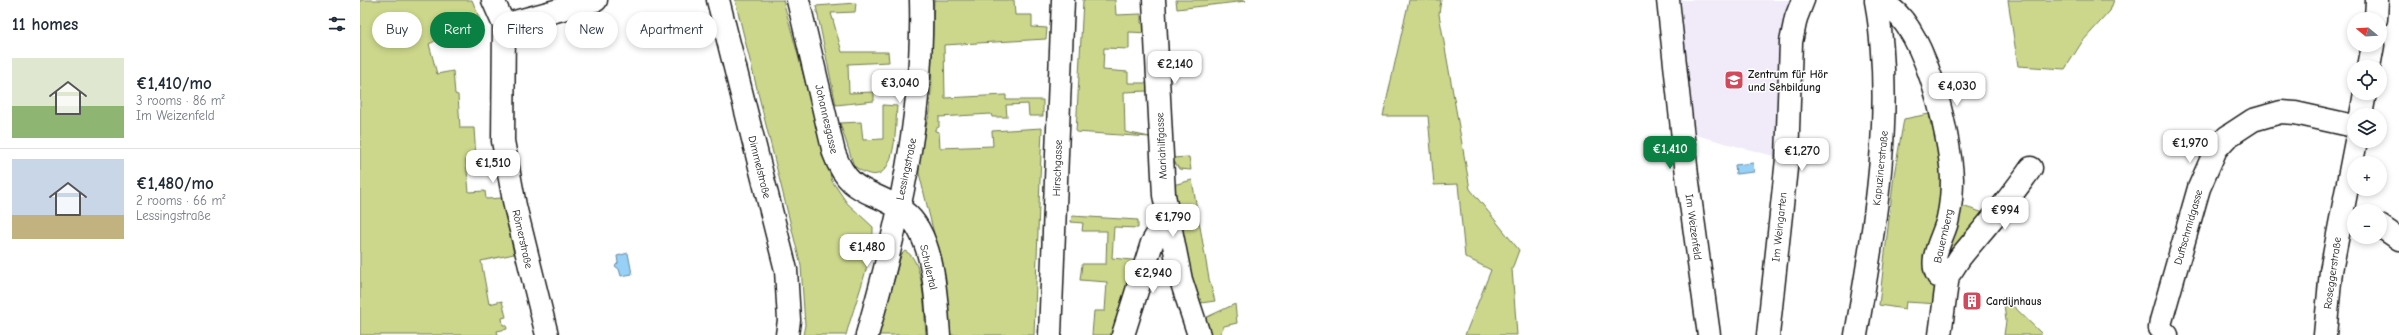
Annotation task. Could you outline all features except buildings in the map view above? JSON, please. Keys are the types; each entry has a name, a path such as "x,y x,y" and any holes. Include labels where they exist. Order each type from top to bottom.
{"street":[{"name":"Römerstraße","path":"493,0 498,12"},
{"path":"552,12 596,0"},
{"name":"Dimmelstraße","path":"718,0 786,270 789,320 787,335"},
{"name":"Johannesgasse","path":"798,0 834,153 840,170 863,192 898,209"},
{"name":"Lessingstraße","path":"867,335 898,209 917,106 921,0"},
{"name":"Hirschgasse","path":"1050,335 1063,0"},
{"name":"Mariahilfgasse","path":"1154,0 1163,180 1168,216 1181,280 1199,335"},
{"name":"Im Weizenfeld","path":"1668,0 1687,175 1709,335"},
{"name":"Im Weingarten","path":"1768,335 1787,159 1790,49 1796,18 1803,0"},
{"path":"2376,12 2377,0"},
{"name":"Bauernberg","path":"1876,1 1890,6 1900,16 1929,69 1938,95 1952,177 1948,219 1936,255 1936,272 1942,278 1948,275 1961,256 2010,199 2032,168"},
{"name":"Kapuzinerstraße","path":"1856,335 1879,186 1884,118 1882,49 1876,1"},
{"name":"Römerstraße","path":"504,48 503,141 515,206 547,335"},
{"name":"Duftschmidgasse","path":"2167,335 2160,328 2161,321 2199,188 2216,149 2227,137 2253,120 2280,112 2295,113 2347,124"},
{"name":"Roseggerstraße","path":"2350,204 2355,148"},
{"name":"Schulertal","path":"898,209 906,214 916,226 929,257 939,335"},
{"path":"1124,335 1152,243 1168,216"},
{"name":"Roseggerstraße","path":"2325,335 2331,271 2347,219"},
{"path":"2387,231 2399,239"},
{"path":"1940,335 1948,275"}],"shaded area":[{"name":"Zentrum für Hör und Sehbildung","path":"1676,0 1799,0 1781,158 1688,133"}],"green space":[{"path":"360,0 472,0 477,12 430,12 429,44 437,74 453,71 455,94 458,95 460,128 474,128 476,158 466,160 469,192 485,191 486,199 502,198 514,254 481,261 489,304 502,301 506,317 502,318 503,325 506,325 507,329 497,331 498,335 360,335"},
{"path":"735,0 783,0 832,181 847,203 873,227 867,266 846,335 803,335 805,325 801,266"},
{"path":"934,0 1014,0 1015,15 1032,15 1032,27 1047,28 1046,39 944,45 945,98 1006,95 1006,100 1043,100 1043,116 1029,116 1028,104 1006,105 1007,117 992,117 991,114 939,117 939,127 935,129 935,131 939,132 940,148 993,146 992,131 1042,128 1034,335 950,335 943,270 919,173 920,147 930,112"},
{"path":"1083,0 1115,0 1116,15 1141,14 1141,23 1148,23 1148,33 1129,32 1129,49 1104,48 1103,70 1128,72 1128,83 1147,83 1147,91 1124,92 1125,132 1150,137 1076,132"},
{"path":"1176,0 1245,0 1246,1 1177,9"},
{"path":"1409,0 1441,0 1439,14 1470,189 1519,250 1512,269 1517,335 1465,335 1491,270 1465,257 1458,184 1434,185 1428,116 1383,116"},
{"path":"2008,0 2114,0 2110,11 2082,42 2065,69 2018,66"},
{"path":"856,3 855,12 831,13 842,52 888,52 889,62 848,64 849,93 874,92 874,101 836,105 816,6"},
{"path":"883,105 897,106 894,145 891,158 886,168 879,174 868,174 854,166 840,123 861,122 863,140 883,139"},
{"path":"1929,114 1931,126 1938,125 1947,177 1930,283 1937,287 1939,304 1906,302 1905,309 1879,305 1894,175 1904,119"},
{"path":"1189,157 1191,170 1179,169 1172,158"},
{"path":"1192,180 1209,279 1215,301 1194,304 1173,185"},
{"path":"1956,204 1987,214 1960,240 1948,261 1941,251"},
{"path":"1072,216 1138,220 1138,228 1114,227 1112,258 1141,261 1118,335 1092,335 1094,311 1105,311 1107,282 1080,280 1082,264 1106,264 1107,231 1082,231 1083,223 1071,222"},
{"path":"905,251 912,256 920,276 924,302 926,335 879,335 901,255"},
{"path":"2003,296 2042,334 2041,335 2004,335 2006,321"},
{"path":"1235,304 1237,323 1224,326 1219,335 1207,335 1205,318"}],"water":[{"path":"1753,163 1754,172 1736,174 1735,165"},
{"path":"628,253 632,274 621,276 619,269 615,266 618,263 617,256"}],"place":[{"name":"Zentrum für Hör und Sehbildung","path":"1734,80"},
{"name":"Cardijnhaus","path":"1972,301"}]}
